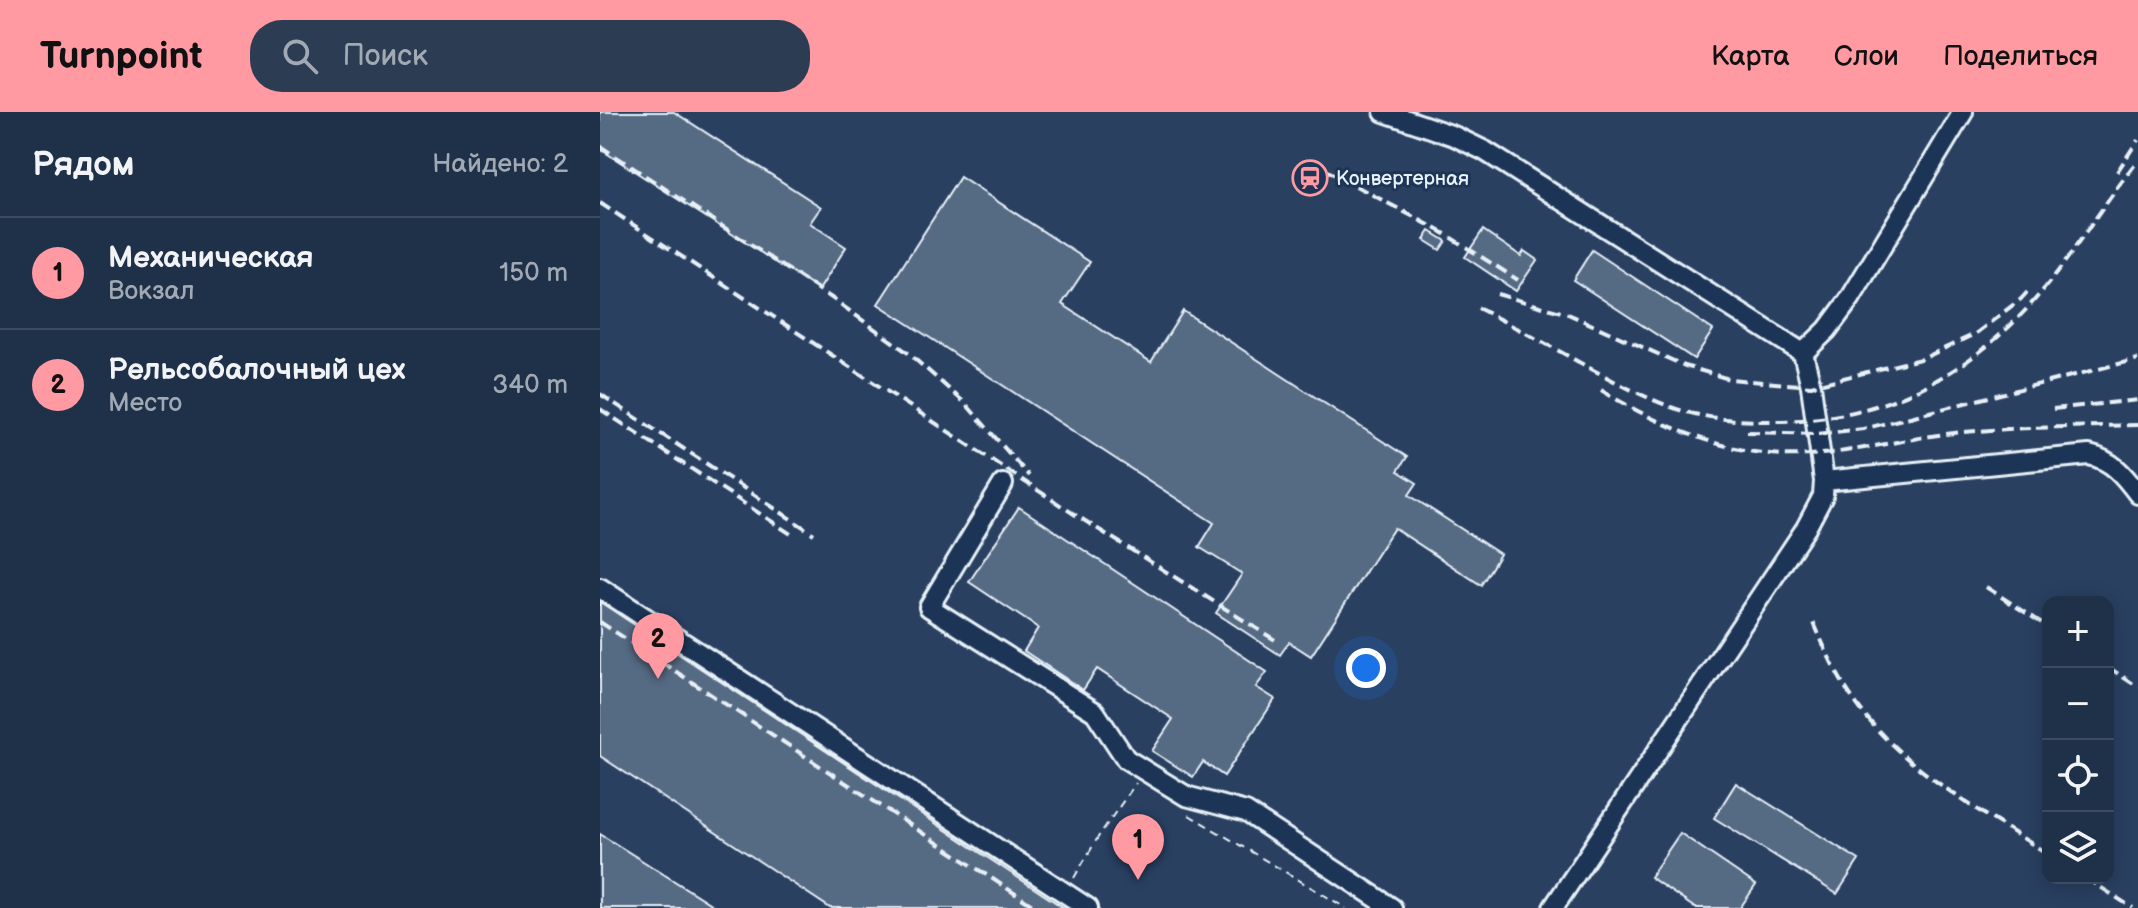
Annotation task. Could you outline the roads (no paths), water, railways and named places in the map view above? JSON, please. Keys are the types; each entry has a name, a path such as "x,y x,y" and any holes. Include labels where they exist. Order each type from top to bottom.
{"lane":[{"path":"1384,112 1454,136 1485,151 1803,353 1811,386 1824,481 1823,496 1806,528 1553,908"},
{"path":"1803,353 1827,330 1850,299 1963,112"},
{"path":"1824,481 2089,455 2103,458 2117,468 2138,494"},
{"path":"1003,484 929,607 1095,712 1126,759 1186,796 1246,812 1392,908"},
{"path":"600,588 1088,908"}],"railway":[{"path":"2117,172 2138,140"},
{"path":"600,146 833,299 907,352 966,404 1029,476"},
{"path":"1478,308 1620,384 1683,411 1714,418 1756,421 1836,416 1899,398 1929,384 1986,347 2031,305 2138,161"},
{"path":"1324,169 1442,232 1518,280"},
{"path":"600,203 1074,514 1280,643"},
{"path":"1497,294 1568,314 1685,366 1729,379 1811,386 1924,358 1975,334 2031,288"},
{"path":"1747,432 1817,434 1863,429 2138,359"},
{"path":"1601,390 1649,417 1700,438 1754,452 1781,455 1827,453 1977,431 2138,425"},
{"path":"600,394 814,534"},
{"path":"2053,409 2138,400"},
{"path":"600,409 794,536"},
{"path":"1986,587 2042,623"},
{"path":"600,622 1037,908"},
{"path":"1814,623 1847,690 1872,724 1894,746 1942,786 2042,850"},
{"path":"2110,668 2138,687"},
{"path":"2095,884 2133,908"}],"place":[{"name":"Конвертерная","path":"1310,178"},
{"name":"Рельсобалочный цех","path":"658,679"},
{"name":"Механическая","path":"1138,880"}]}
